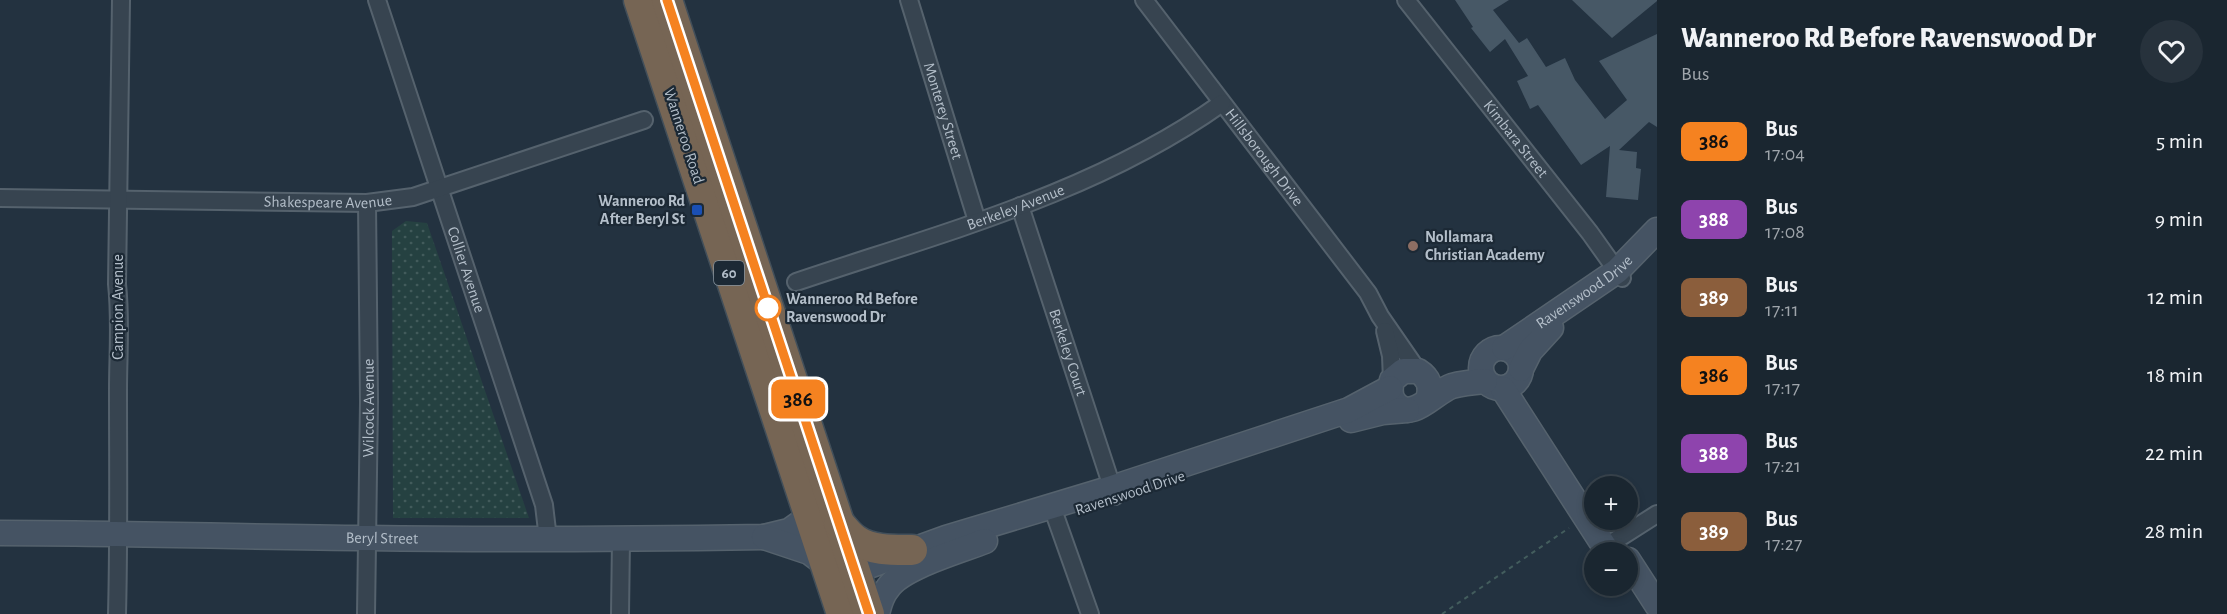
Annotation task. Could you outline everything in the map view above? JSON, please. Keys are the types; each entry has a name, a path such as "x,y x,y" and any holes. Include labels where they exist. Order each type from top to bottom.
{"highway":[{"name":"Wanneroo Road","path":"639,0 842,614"},
{"name":"Wanneroo Road","path":"667,0 869,614"},
{"path":"839,523 856,540 868,546 889,550 912,550"}],"street":[{"name":"Campion Avenue","path":"117,614 120,326 117,285 121,0"},
{"name":"Collier Avenue","path":"376,0 544,506 548,539"},
{"name":"Monterey Street","path":"909,0 977,220"},
{"name":"Hillsborough Drive","path":"1144,0 1368,293 1380,316 1420,373"},
{"name":"Kimbara Street","path":"1406,0 1590,233 1619,275"},
{"name":"Berkeley Avenue","path":"796,282 1020,206 1094,177 1200,118 1222,103"},
{"name":"Shakespeare Avenue","path":"0,198 367,202 413,196 438,189 645,120"},
{"name":"Wilcock Avenue","path":"366,614 369,402 367,202"},
{"name":"Berkeley Court","path":"1020,206 1114,493"},
{"name":"Ravenswood Drive","path":"1420,373 1454,373 1494,352 1619,275 1657,230"},
{"name":"Ravenswood Drive","path":"877,614 888,588 897,578 911,570 1054,512 1364,416 1417,405 1452,387 1508,379 1546,332 1657,246"},
{"name":"Hillsborough Drive","path":"1380,316 1391,356 1391,384"},
{"path":"1508,379 1516,355 1494,352 1481,366 1508,379 1584,498"},
{"path":"1403,371 1420,373 1430,386 1417,405 1394,402 1390,395 1391,384 1403,371"},
{"name":"Ravenswood Drive","path":"1114,493 1349,410 1391,384"},
{"name":"Ravenswood Drive","path":"855,571 988,524 1054,512"},
{"path":"1054,512 1090,614"},
{"path":"1625,542 1657,514"},
{"name":"Beryl Street","path":"0,534 119,533 548,539 764,537 789,531 810,516"},
{"name":"Beryl Street","path":"764,537 809,552 825,564"},
{"path":"620,614 621,539"},
{"path":"852,614 850,592 855,571"},
{"path":"1638,580 1657,605"},
{"path":"1637,596 1648,614"}],"path":[{"path":"1442,614 1584,521"}],"green space":[{"path":"406,221 427,223 529,518 393,518 392,231"}],"building":[{"path":"1455,0 1509,0 1493,10 1519,43 1527,38 1546,67 1565,58 1575,80 1605,119 1627,100 1599,61 1657,34 1657,127 1649,122 1619,150 1637,152 1636,168 1641,169 1638,200 1606,197 1610,146 1581,165 1538,105 1530,109 1517,81 1528,76 1505,39 1490,52 1471,28 1473,27"},
{"path":"1572,0 1657,0 1657,1 1612,38"}],"bus line":[{"name":"386","path":"667,0 869,614"}],"place":[{"name":"Wanneroo Rd After Beryl St","path":"697,210"},
{"name":"Nollamara Christian Academy","path":"1413,246"},
{"name":"Wanneroo Rd Before Ravenswood Dr","path":"768,308"}]}
